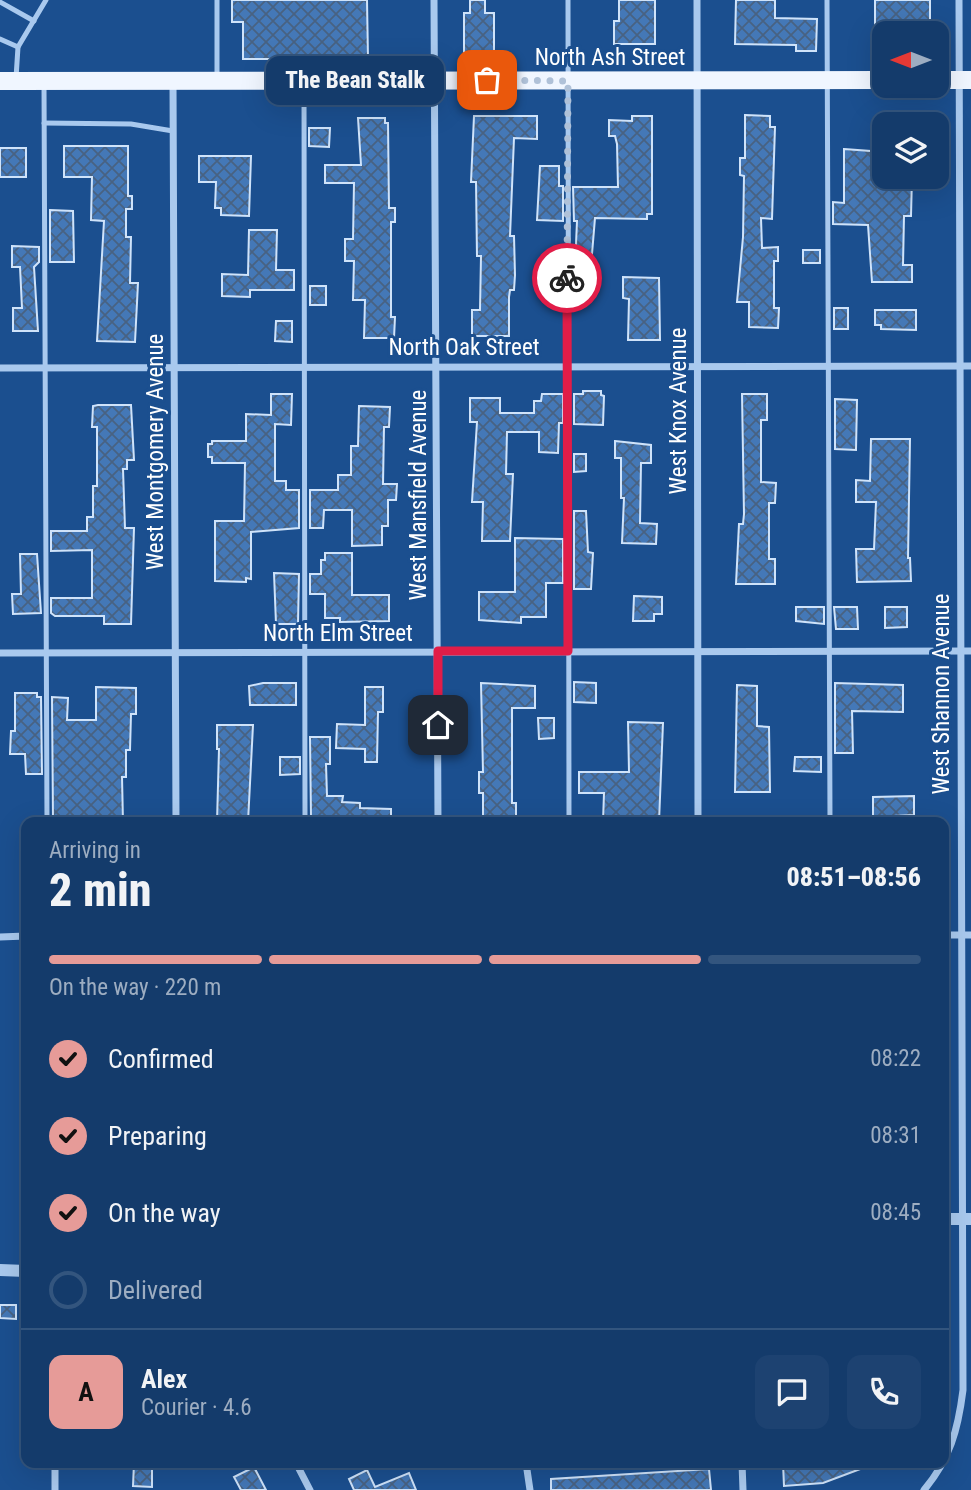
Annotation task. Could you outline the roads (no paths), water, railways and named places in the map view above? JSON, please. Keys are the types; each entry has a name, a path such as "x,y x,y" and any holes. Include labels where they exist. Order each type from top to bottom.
{"main road":[{"name":"North Ash Street","path":"8,82 872,80"}],"street":[{"name":"West Mansfield Avenue","path":"434,0 438,817"},
{"name":"West Knox Avenue","path":"697,0 698,817"},
{"name":"West Shannon Avenue","path":"949,1454 954,1443 963,1390 966,1219 961,935 959,366 965,80 959,0"},
{"name":"West Montgomery Avenue","path":"173,82 176,817"},
{"name":"North Oak Street","path":"0,368 971,366"},
{"name":"North Elm Street","path":"0,653 971,651"},
{"path":"949,935 971,935"},
{"path":"0,937 21,936"},
{"path":"0,1270 21,1270"},
{"path":"55,1468 55,1490"},
{"path":"299,1468 310,1490"},
{"path":"527,1468 530,1490"},
{"path":"742,1468 743,1490"},
{"name":"West Shannon Avenue","path":"924,1490 943,1468"}],"lane":[{"path":"8,82 18,47 46,0"},
{"path":"217,0 217,82"},
{"path":"568,0 566,366 569,817"},
{"path":"827,0 830,817"},
{"path":"0,2 34,21"},
{"path":"0,39 18,47"},
{"path":"304,81 305,817"},
{"path":"44,82 47,817"},
{"path":"44,123 131,124 173,131"}],"place":[{"name":"The Bean Stalk","path":"487,80"}]}
